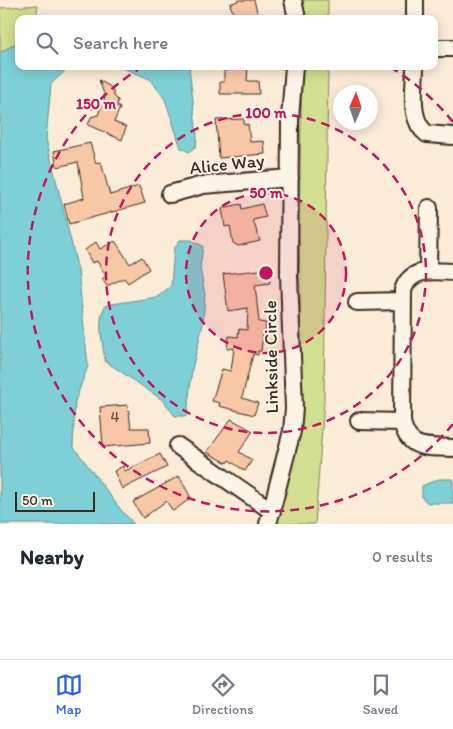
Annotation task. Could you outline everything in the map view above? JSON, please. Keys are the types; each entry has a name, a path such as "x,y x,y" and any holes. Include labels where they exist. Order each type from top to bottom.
{"street":[{"path":"293,0 296,15"},
{"path":"415,0 415,15"},
{"path":"438,48 453,48"},
{"name":"Linkside Circle","path":"270,517 292,431 294,408 289,276 290,119 294,70"},
{"path":"415,70 415,114 417,123 427,134 453,136"},
{"name":"Alice Way","path":"170,194 202,185 290,178"},
{"path":"428,271 429,208"},
{"path":"453,272 428,271 418,273 409,278 403,290 402,422 407,438 413,443 421,446 453,448"},
{"path":"357,302 403,301"},
{"path":"359,421 402,422"},
{"path":"178,446 270,517"}],"green space":[{"path":"301,0 328,0 328,15 304,15"},
{"path":"38,5 37,15 15,15 15,44 0,53 0,8"},
{"path":"302,70 328,70 324,401 315,524 276,524 292,468 302,400 299,230"}],"water":[{"path":"15,44 15,70 66,70 51,84 46,139 78,270 88,366 75,401 73,446 121,510 134,524 0,524 0,53"},
{"path":"128,70 189,70 197,136 196,146 189,152 181,148 165,99 150,79"},
{"path":"180,240 191,240 203,246 200,268 205,294 203,324 192,369 187,416 175,416 164,401 105,361 101,332 101,317 106,305 157,297 171,286 174,249"},
{"path":"439,479 453,479 453,503 428,503 422,498 422,486"}],"building":[{"path":"240,0 254,0 258,15 234,15 230,4"},
{"path":"224,70 248,70 247,81 258,81 259,94 220,94 220,82 224,82"},
{"path":"99,80 112,88 114,96 118,100 117,106 120,108 114,122 126,127 122,140 88,125 91,117 98,115 105,97"},
{"path":"244,119 244,125 248,124 250,142 264,141 265,154 219,158 216,120"},
{"path":"90,143 96,163 101,162 110,195 139,186 145,203 69,224 64,204 84,198 78,162 57,167 54,151"},
{"path":"241,204 242,209 262,204 266,217 253,220 260,241 238,246 233,243 230,226 225,227 222,208"},
{"path":"115,241 130,264 142,257 149,269 128,283 124,278 107,286 102,279 106,276 97,261 92,263 85,250 96,242 100,249"},
{"path":"268,269 270,283 255,285 259,322 266,323 265,335 263,335 261,351 258,351 258,355 253,354 242,398 258,403 254,415 219,406 220,403 212,401 222,369 231,371 234,348 227,349 229,336 238,337 239,329 247,330 248,308 228,311 223,274"},
{"path":"128,405 131,428 149,428 150,443 103,447 100,407"},
{"path":"231,419 253,431 239,452 252,460 245,471 229,460 227,463 207,452"},
{"path":"160,454 167,467 122,489 114,471 123,466 125,471"},
{"path":"179,476 191,498 173,511 166,501 143,518 133,502"}]}
